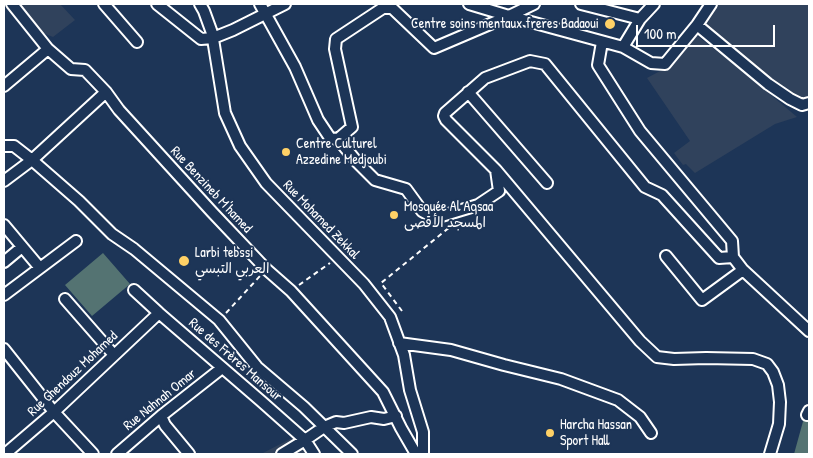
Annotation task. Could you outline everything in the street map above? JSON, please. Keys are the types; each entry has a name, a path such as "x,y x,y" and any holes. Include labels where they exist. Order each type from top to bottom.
{"street":[{"name":"Rue Benzineb M'hamed","path":"12,4 48,49 71,69 86,70 106,92 125,118 266,269 291,291 383,392 388,405 416,454"},
{"path":"104,4 137,42"},
{"path":"157,4 200,39 212,38 263,8 285,4"},
{"name":"Rue Mohamed Zekkal","path":"200,4 212,32 225,113 240,146 266,183 364,284 390,317 404,355 410,390 423,432 423,454"},
{"path":"470,4 623,47 651,63 665,64 697,25 711,4"},
{"path":"423,52 534,4"},
{"path":"581,4 640,19"},
{"path":"623,47 640,19 654,4"},
{"path":"263,8 295,67 318,120 330,138 338,139 375,180 406,189 422,211 435,218 478,205 499,191 496,170"},
{"path":"338,139 352,127 335,50 336,39 383,8 392,8 434,48"},
{"path":"697,25 768,84 802,105 809,103"},
{"path":"602,42 598,64 640,130 732,240 733,256 743,270 809,331"},
{"path":"4,86 48,49"},
{"path":"733,256 719,258 662,195 645,187 545,64 530,61 485,78 445,113 446,120 496,170 640,341 658,356 674,359 753,359 767,364 773,372 778,385 780,402 779,424 770,454"},
{"path":"4,181 32,160 106,92"},
{"path":"468,92 547,182"},
{"path":"4,146 14,146 32,160 79,201 112,234 134,249 220,320 257,367 304,407 352,454"},
{"path":"4,225 40,268"},
{"path":"4,295 76,241"},
{"path":"4,262 22,247"},
{"path":"666,256 702,300 743,270"},
{"name":"Rue des Frères Mansour","path":"134,290 305,440 314,454"},
{"path":"65,299 114,355"},
{"name":"Rue Ghendouz Mohamed","path":"6,454 54,412 159,313"},
{"path":"399,343 451,350 504,366 561,379 618,400 640,417 651,433"},
{"path":"4,349 54,412 93,454"},
{"name":"Rue Nahnah Omar","path":"117,454 161,416 222,368"},
{"path":"161,416 165,425 189,454"},
{"path":"282,454 324,427 336,422 344,423 371,418 384,419 396,416"}],"path":[{"path":"402,311 381,284 455,223"},
{"path":"291,291 338,257"},
{"path":"220,320 266,269"}],"shaded area":[{"path":"22,4 60,4 75,20 53,37 43,33 19,6"},
{"path":"712,4 809,4 809,97 806,99 798,98 788,92 699,19"},
{"path":"695,34 797,117 775,124 695,173 686,164 683,165 674,153 690,141 647,78 662,70"},
{"path":"296,436 306,454 261,454"}],"green space":[{"path":"103,253 130,284 92,316 65,285"},
{"path":"809,404 809,454 794,454 807,407"}],"place":[{"name":"Centre soins mentaux freres Badaoui","path":"610,24"},
{"name":"Centre Culturel Azzedine Medjoubi","path":"286,152"},
{"name":"Mosquée Al Aqsaa المسجد الأقصى","path":"394,215"},
{"name":"Larbi tebssi العربي التبسي","path":"184,261"},
{"name":"Harcha Hassan Sport Hall","path":"550,433"}]}
